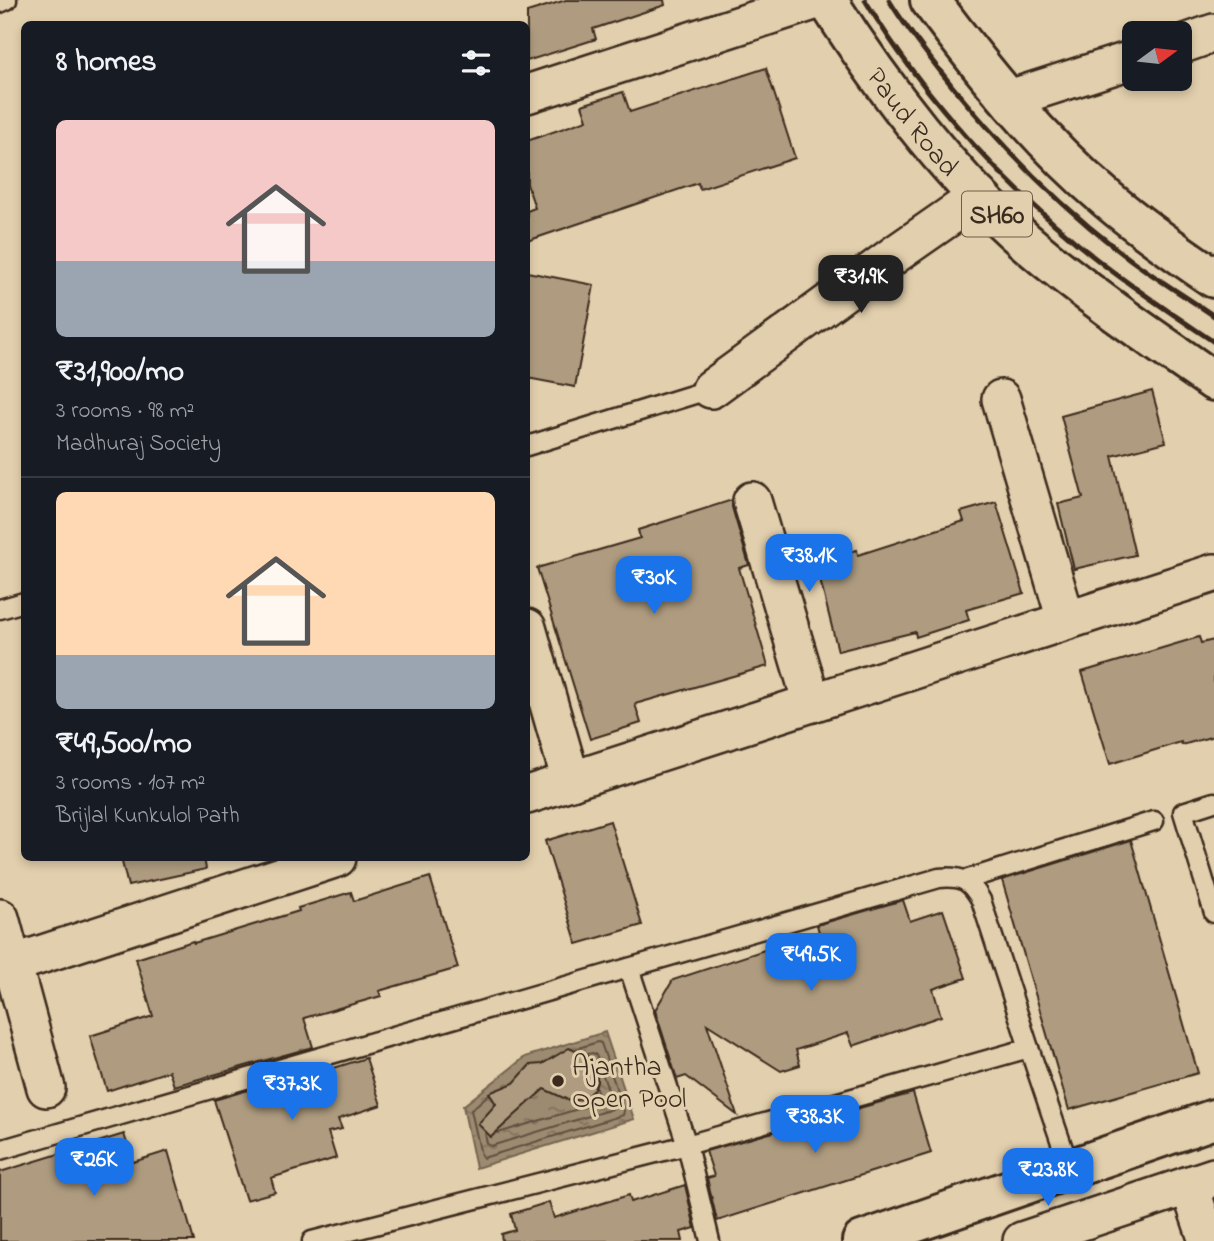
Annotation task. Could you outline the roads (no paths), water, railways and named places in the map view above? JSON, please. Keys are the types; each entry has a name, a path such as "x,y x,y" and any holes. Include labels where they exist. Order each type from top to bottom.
{"main road":[{"name":"Paud Road","path":"827,0 889,92 930,144 979,196 1025,241 1087,291 1214,381"},
{"path":"930,0 1009,99 1055,150 1107,198 1166,245 1214,278"},
{"path":"862,1241 1214,1119"}],"street":[{"path":"530,93 817,0"},
{"path":"1192,40 1214,33"},
{"path":"1009,99 1122,63"},
{"path":"711,389 979,196"},
{"path":"1001,399 1066,620"},
{"path":"752,501 812,703"},
{"path":"530,794 1214,573"},
{"path":"530,638 571,781"},
{"path":"6,966 328,861"},
{"path":"0,918 6,966 46,1088"},
{"path":"1022,1241 1202,1181 1208,1241"}],"lane":[{"path":"0,3 7,0"},
{"path":"530,445 711,389"},
{"path":"0,609 21,603"},
{"path":"1214,802 1182,811 1214,913"},
{"path":"965,880 1154,821"},
{"path":"0,1150 939,878 951,877 965,880 974,887 981,900 1070,1169"},
{"path":"629,968 687,1145 710,1241"},
{"path":"312,1241 687,1145 1029,1048"}],"water":[{"name":"Ajantha Open Pool","path":"605,1032 634,1119 476,1168 463,1106 525,1057"}],"railway":[{"path":"865,0 914,73 1004,176 1070,238 1104,265 1214,342"},
{"path":"889,0 952,86 1030,173 1118,250 1214,316"}],"place":[{"name":"Ajantha Open Pool","path":"558,1081"}]}
